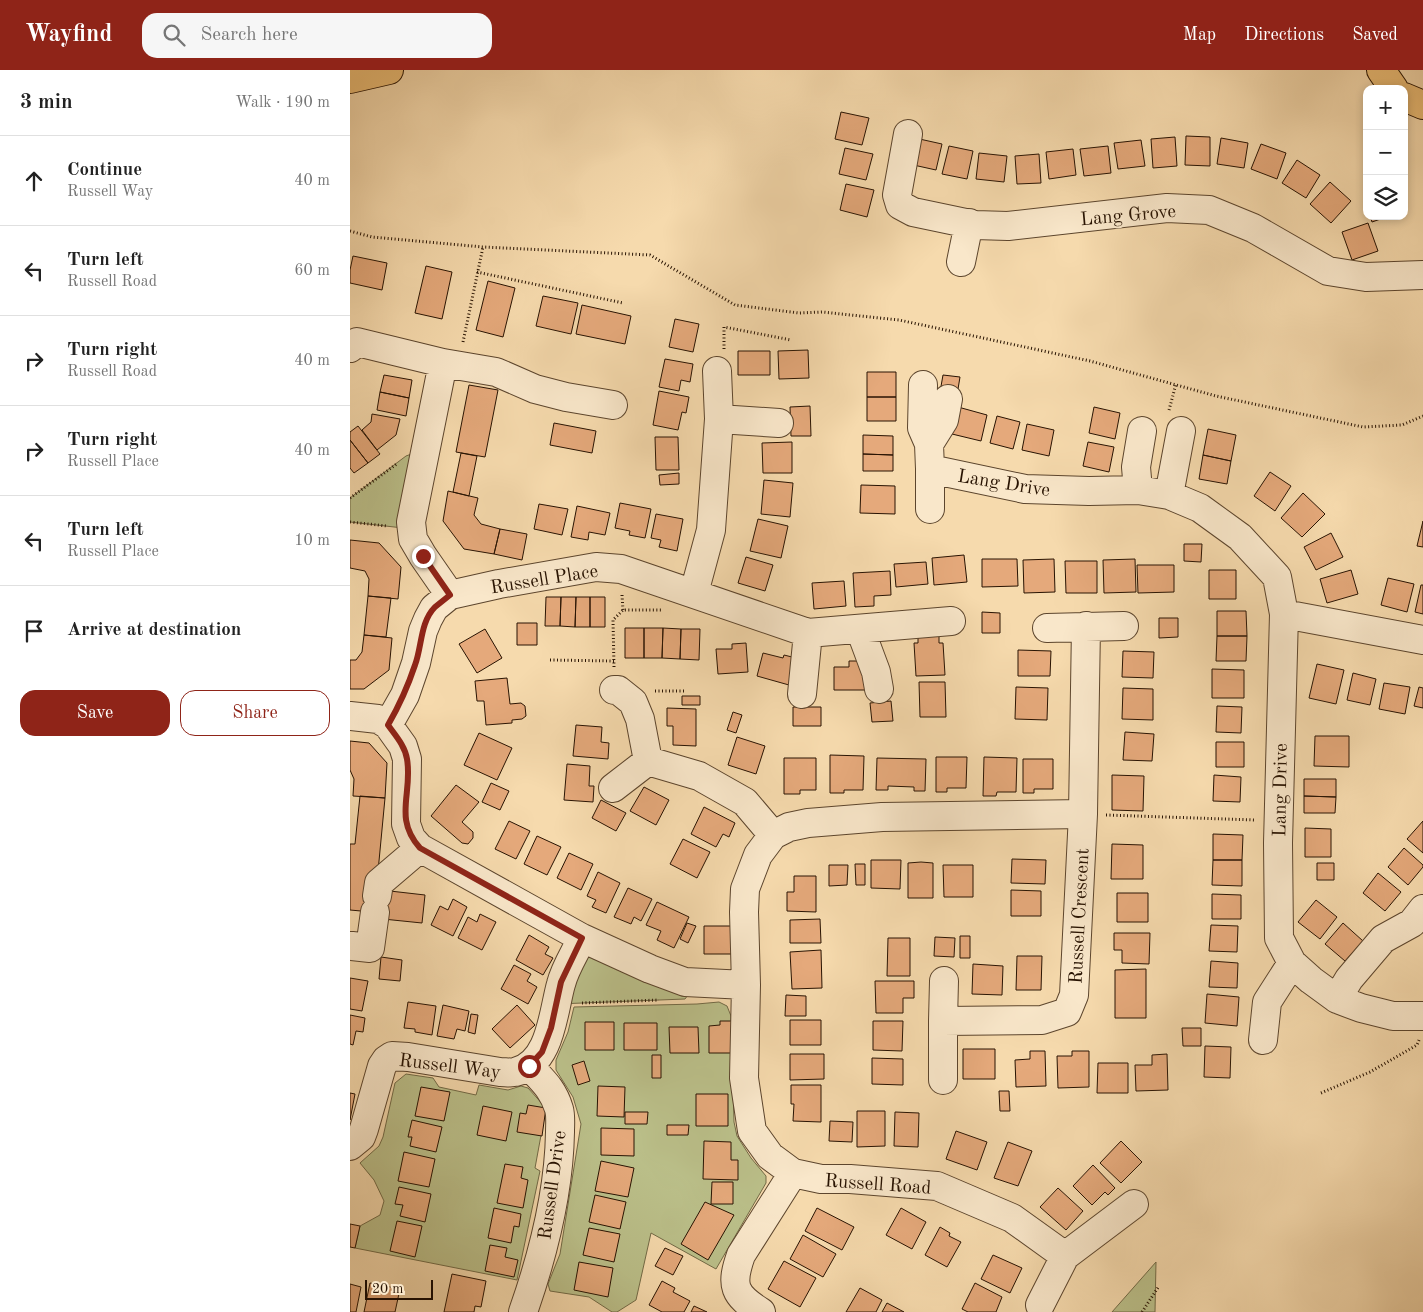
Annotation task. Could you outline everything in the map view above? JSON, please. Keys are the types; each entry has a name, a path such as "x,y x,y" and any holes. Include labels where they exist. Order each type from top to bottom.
{"main road":[{"path":"350,79 389,70"},
{"path":"1381,70 1391,85"},
{"path":"1408,99 1423,105"}],"street":[{"name":"Lang Grove","path":"908,134 897,195 900,205 913,212 975,225 1008,226 1167,208 1209,210 1254,228 1328,271 1366,277 1423,275"},
{"path":"962,262 968,223"},
{"path":"350,348 357,342 451,364 496,372 558,395 613,405"},
{"path":"388,725 405,695 428,619 434,608 450,595 413,539 411,522 425,449 451,364"},
{"path":"694,593 711,530 719,419 717,371"},
{"path":"922,385 922,428 930,457"},
{"path":"930,457 944,420 948,398"},
{"path":"719,419 779,423"},
{"path":"1138,490 1136,467 1142,431"},
{"path":"1169,495 1181,431"},
{"name":"Lang Drive","path":"930,509 930,457 1025,489 1138,490 1169,495 1200,508 1240,537 1277,578 1284,614 1278,821 1279,938 1292,963 1311,980 1337,998 1361,1008 1422,1026"},
{"name":"Russell Place","path":"450,595 499,584 596,567 621,569 808,633 951,621"},
{"path":"1284,614 1423,640"},
{"name":"Russell Crescent","path":"943,1021 1042,1020 1067,1012 1074,995 1083,814 1086,626"},
{"path":"1047,628 1124,626"},
{"path":"860,629 876,672 879,689"},
{"path":"802,694 808,633"},
{"path":"614,690 618,690 633,702 640,719 648,761"},
{"path":"350,716 378,719 388,725 403,746 407,759 406,824 411,838 420,848 582,938 650,969 685,982 746,985"},
{"path":"648,761 699,776 745,802 773,835 789,827 808,822 882,817 1083,814"},
{"path":"613,788 648,761"},
{"name":"Russell Road","path":"773,835 758,856 746,889 744,912 746,985 744,1078 752,1131 770,1156 793,1173 822,1179 850,1179 937,1186 1012,1218 1064,1256"},
{"path":"352,946 370,948 378,883 420,848"},
{"path":"1337,998 1349,979 1383,938 1412,922 1423,909"},
{"name":"Russell Way","path":"350,1146 361,1137 382,1066 392,1056 500,1072 515,1072 529,1066 542,1052 551,1028 561,982 582,938"},
{"path":"1264,1040 1267,1002 1292,963"},
{"path":"943,1080 944,981"},
{"name":"Russell Drive","path":"523,1312 533,1284 551,1213 560,1149 560,1112 555,1098 552,1091 529,1066"},
{"path":"762,1312 747,1304 738,1294 735,1282 736,1270 741,1255 793,1173"},
{"path":"1040,1305 1064,1256 1134,1204"}],"path":[{"path":"350,231 372,237 483,246 650,255 735,305 799,313 822,312 899,320 1090,360 1216,396 1363,428 1402,425 1423,416"},
{"path":"451,364 483,246"},
{"path":"477,272 623,302"},
{"path":"717,371 725,366 724,327 791,340"},
{"path":"350,498 406,456 425,449"},
{"path":"350,522 412,529"},
{"path":"614,690 613,620 623,610 662,610"},
{"path":"550,660 614,661"},
{"path":"1083,814 1278,821"},
{"path":"557,1004 665,999"},
{"path":"1321,1093 1370,1072 1417,1045 1422,1026"},
{"path":"1142,1312 1159,1286"}],"green space":[{"path":"425,449 412,529 350,522 350,498 406,456"},
{"path":"582,938 697,983 685,999 557,1004"},
{"path":"719,1002 727,1006 731,1016 734,1122 737,1136 751,1158 766,1176 766,1183 716,1269 651,1233 636,1300 617,1312 612,1312 589,1297 550,1291 548,1284 560,1254 581,1124 573,1097 556,1070 556,1060 568,1032 574,1007"},
{"path":"406,1074 433,1078 439,1087 476,1095 479,1085 508,1090 521,1086 528,1088 546,1108 535,1168 540,1171 517,1280 355,1248 360,1226 380,1215 384,1201 374,1180 360,1163 379,1146 383,1137 395,1083"},
{"path":"1156,1262 1155,1312 1112,1312"}],"building":[{"path":"841,112 869,118 862,145 835,139"},
{"path":"1186,136 1210,137 1210,166 1185,165"},
{"path":"1175,137 1177,166 1153,168 1151,139"},
{"path":"915,138 942,144 936,170 909,164"},
{"path":"1221,138 1248,143 1244,168 1217,164"},
{"path":"1141,140 1145,166 1118,169 1114,143"},
{"path":"1261,144 1286,153 1277,179 1251,169"},
{"path":"949,146 973,151 967,179 942,174"},
{"path":"1108,146 1111,173 1084,176 1080,149"},
{"path":"845,148 873,154 866,180 839,174"},
{"path":"1073,149 1076,175 1049,179 1046,152"},
{"path":"979,153 1007,156 1004,182 976,179"},
{"path":"1039,154 1041,183 1017,184 1015,156"},
{"path":"1297,160 1320,175 1306,198 1282,183"},
{"path":"1330,182 1351,201 1331,223 1310,204"},
{"path":"846,184 874,190 867,217 840,210"},
{"path":"1368,223 1378,251 1352,260 1342,232"},
{"path":"353,256 387,263 382,290 350,283"},
{"path":"426,266 452,272 442,319 415,313"},
{"path":"488,281 515,288 503,337 476,330"},
{"path":"543,296 578,303 571,334 536,326"},
{"path":"582,305 631,316 625,344 576,334"},
{"path":"675,319 699,324 693,352 669,347"},
{"path":"808,350 809,378 779,379 778,351"},
{"path":"738,351 770,351 770,375 738,375"},
{"path":"665,359 693,364 690,382 681,380 679,391 659,387"},
{"path":"867,372 896,372 896,397 867,397"},
{"path":"384,375 412,380 409,398 380,392"},
{"path":"943,375 960,377 957,395 940,392"},
{"path":"469,385 498,390 485,457 456,452"},
{"path":"659,391 689,397 686,413 682,412 678,430 653,425"},
{"path":"380,392 409,398 406,416 377,410"},
{"path":"867,397 896,397 896,421 867,421"},
{"path":"810,406 811,436 791,436 790,407"},
{"path":"958,407 987,415 981,441 952,434"},
{"path":"1094,407 1120,413 1115,439 1089,433"},
{"path":"372,414 400,419 396,435 377,450 362,430 371,422"},
{"path":"997,416 1020,422 1013,449 990,443"},
{"path":"554,423 596,431 592,453 550,445"},
{"path":"1027,424 1054,430 1049,456 1022,450"},
{"path":"358,426 380,454 368,463 350,440 350,432"},
{"path":"1208,429 1236,435 1231,461 1203,455"},
{"path":"863,435 893,436 893,455 863,454"},
{"path":"655,437 678,437 679,470 656,470"},
{"path":"350,440 368,463 354,473 350,468"},
{"path":"792,442 792,473 763,473 762,443"},
{"path":"1088,442 1114,447 1109,472 1083,466"},
{"path":"461,453 477,456 469,496 453,492"},
{"path":"863,454 893,455 893,471 863,471"},
{"path":"1203,455 1231,461 1227,484 1199,479"},
{"path":"1270,472 1291,486 1275,511 1254,496"},
{"path":"679,473 679,484 660,485 659,475"},
{"path":"764,480 793,483 790,517 761,514"},
{"path":"861,485 895,486 895,514 860,513"},
{"path":"448,491 478,498 474,515 481,524 500,529 494,554 464,549 443,521"},
{"path":"1303,493 1325,514 1302,537 1281,518"},
{"path":"620,503 651,509 645,538 629,535 630,531 615,528"},
{"path":"539,504 568,509 562,535 534,529"},
{"path":"577,506 610,513 605,535 589,532 588,540 571,537"},
{"path":"656,514 683,519 677,551 659,547 661,540 651,538"},
{"path":"758,519 788,526 781,558 750,551"},
{"path":"1423,521 1423,547 1417,546"},
{"path":"500,529 527,534 522,560 494,554"},
{"path":"1331,533 1343,557 1316,570 1304,547"},
{"path":"350,540 379,543 401,567 398,599 368,596 369,579 365,571 350,568"},
{"path":"1184,544 1202,544 1201,562 1184,561"},
{"path":"964,555 967,582 934,585 932,558"},
{"path":"746,557 773,565 765,591 738,583"},
{"path":"982,559 1017,559 1018,586 982,587"},
{"path":"1054,559 1055,592 1024,593 1023,560"},
{"path":"1135,559 1136,592 1104,593 1103,560"},
{"path":"1065,561 1097,561 1097,593 1066,593"},
{"path":"926,562 928,584 896,587 894,564"},
{"path":"1137,565 1174,565 1174,592 1138,593"},
{"path":"1209,570 1236,570 1236,599 1209,599"},
{"path":"1351,570 1358,594 1327,603 1320,579"},
{"path":"890,571 891,595 874,596 874,606 855,607 853,573"},
{"path":"1388,578 1414,584 1407,612 1381,605"},
{"path":"844,581 846,606 814,609 812,583"},
{"path":"1421,585 1423,585 1423,614 1415,612"},
{"path":"368,596 391,598 386,637 364,635"},
{"path":"546,597 561,597 560,626 545,626"},
{"path":"561,597 576,597 575,627 560,626"},
{"path":"576,597 590,597 590,627 575,627"},
{"path":"590,597 605,597 605,627 590,627"},
{"path":"1217,611 1246,611 1247,636 1217,636"},
{"path":"982,612 1000,613 1000,633 982,633"},
{"path":"1159,618 1178,618 1178,637 1159,638"},
{"path":"517,623 537,623 537,645 517,645"},
{"path":"625,628 644,628 644,658 625,658"},
{"path":"644,628 663,628 662,658 644,658"},
{"path":"663,628 681,629 680,659 662,658"},
{"path":"485,629 502,658 477,673 459,644"},
{"path":"681,629 700,629 699,660 680,659"},
{"path":"918,633 939,633 939,643 943,643 945,675 916,676 914,643 918,643"},
{"path":"364,635 392,638 389,670 364,689 350,689 350,660 356,660 362,652"},
{"path":"1217,636 1247,636 1246,661 1216,661"},
{"path":"746,643 748,672 718,674 716,649 732,649 732,644"},
{"path":"1018,650 1051,651 1050,676 1018,676"},
{"path":"1123,651 1154,652 1153,678 1122,677"},
{"path":"763,653 783,658 784,655 796,658 789,685 757,676"},
{"path":"849,661 869,661 869,690 834,690 834,667 849,667"},
{"path":"1317,664 1344,670 1336,704 1309,698"},
{"path":"1212,669 1244,670 1244,698 1212,698"},
{"path":"1353,673 1376,679 1370,705 1347,700"},
{"path":"507,678 510,704 521,703 525,706 526,716 522,719 512,720 512,723 486,725 484,701 477,701 475,681"},
{"path":"919,682 945,682 946,717 920,717"},
{"path":"1384,683 1410,687 1405,714 1379,709"},
{"path":"1016,687 1048,688 1047,720 1015,719"},
{"path":"1419,687 1423,688 1423,708 1414,706"},
{"path":"1123,688 1153,689 1153,720 1122,719"},
{"path":"682,696 700,696 700,705 682,705"},
{"path":"891,701 893,721 872,722 870,703"},
{"path":"1217,706 1242,707 1241,733 1216,732"},
{"path":"793,707 821,707 821,726 793,726"},
{"path":"667,708 696,709 696,746 673,745 673,726 667,726"},
{"path":"733,712 742,715 736,733 727,730"},
{"path":"576,725 602,727 601,742 609,743 608,759 573,756"},
{"path":"1125,732 1154,734 1152,761 1123,760"},
{"path":"479,733 512,748 497,780 464,765"},
{"path":"1315,736 1349,736 1349,767 1314,766"},
{"path":"737,737 765,746 756,774 728,765"},
{"path":"350,741 369,743 387,763 385,798 353,796 354,779 350,770"},
{"path":"1216,742 1244,742 1244,767 1216,767"},
{"path":"830,755 864,756 863,790 844,790 844,793 830,793"},
{"path":"936,757 967,757 966,788 947,788 947,792 936,792"},
{"path":"984,757 1017,758 1016,792 997,792 996,796 983,796"},
{"path":"784,758 816,758 816,790 800,790 800,794 784,794"},
{"path":"877,758 926,759 925,791 914,791 914,787 888,786 888,790 876,790"},
{"path":"1023,759 1053,759 1053,789 1034,789 1034,793 1023,793"},
{"path":"567,764 590,766 589,786 594,786 593,802 564,800"},
{"path":"1112,775 1144,776 1143,811 1112,810"},
{"path":"1214,775 1241,777 1240,802 1213,801"},
{"path":"1304,779 1336,779 1336,797 1304,796"},
{"path":"491,783 509,791 500,810 482,802"},
{"path":"456,785 479,802 462,822 473,832 473,838 468,844 462,843 431,816"},
{"path":"644,787 669,800 656,825 630,811"},
{"path":"360,796 385,798 377,882 390,891 425,895 422,923 383,919 383,913 350,910 350,844 355,844"},
{"path":"1304,796 1336,797 1335,813 1304,813"},
{"path":"601,800 626,813 616,831 592,818"},
{"path":"704,807 735,823 729,837 723,834 716,847 691,834"},
{"path":"509,821 530,831 516,859 495,849"},
{"path":"1423,821 1423,853 1407,839"},
{"path":"1305,828 1331,829 1331,857 1305,857"},
{"path":"1213,834 1243,835 1242,860 1213,860"},
{"path":"537,836 561,847 547,875 524,864"},
{"path":"683,839 710,852 697,878 670,864"},
{"path":"1112,844 1143,845 1143,879 1111,879"},
{"path":"1404,848 1423,865 1408,885 1388,867"},
{"path":"569,853 593,864 581,890 557,878"},
{"path":"1012,859 1046,860 1045,884 1011,883"},
{"path":"871,860 901,860 900,889 871,888"},
{"path":"1213,860 1242,860 1242,886 1212,885"},
{"path":"908,863 933,863 933,898 908,898"},
{"path":"1317,863 1334,863 1334,880 1317,880"},
{"path":"855,864 865,864 865,885 856,885"},
{"path":"829,865 848,865 847,885 829,886"},
{"path":"943,865 973,865 973,897 944,897"},
{"path":"598,872 620,883 606,913 592,907 596,900 587,896"},
{"path":"1378,873 1401,892 1385,911 1363,893"},
{"path":"794,876 816,876 816,912 787,911 787,892 794,892"},
{"path":"628,888 652,899 641,921 634,917 631,924 614,917"},
{"path":"1011,890 1041,891 1041,916 1011,916"},
{"path":"1117,893 1148,893 1148,922 1117,922"},
{"path":"1212,894 1241,895 1241,919 1212,919"},
{"path":"453,899 467,907 453,936 431,925 440,906 448,910"},
{"path":"1316,900 1337,917 1320,939 1298,922"},
{"path":"657,902 689,917 674,948 657,940 661,931 646,925"},
{"path":"480,914 496,922 482,950 458,938 468,917 477,922"},
{"path":"820,919 821,943 790,943 790,920"},
{"path":"687,923 696,926 688,943 680,939"},
{"path":"1343,923 1363,941 1345,961 1325,944"},
{"path":"1211,925 1238,926 1237,952 1209,951"},
{"path":"704,926 731,926 732,954 704,954"},
{"path":"1114,933 1150,933 1149,964 1122,963 1122,950 1114,950"},
{"path":"529,935 549,947 545,954 553,958 543,975 516,960"},
{"path":"960,936 970,936 970,958 960,958"},
{"path":"935,937 955,938 954,957 934,956"},
{"path":"888,938 910,938 910,976 887,976"},
{"path":"821,950 822,988 792,989 790,952"},
{"path":"1017,956 1042,956 1041,990 1016,990"},
{"path":"381,957 402,960 400,981 379,979"},
{"path":"1211,961 1238,963 1237,988 1209,987"},
{"path":"973,964 1003,966 1002,995 972,994"},
{"path":"514,965 531,974 527,981 537,987 528,1004 501,989"},
{"path":"1146,969 1146,1018 1115,1018 1115,970"},
{"path":"350,978 368,981 362,1011 350,1009"},
{"path":"875,981 914,981 914,998 903,998 903,1013 876,1013"},
{"path":"1207,994 1239,997 1237,1026 1205,1023"},
{"path":"786,995 806,996 806,1016 785,1016"},
{"path":"408,1002 436,1006 432,1035 415,1032 415,1029 404,1028"},
{"path":"443,1005 469,1011 465,1031 457,1029 454,1039 437,1036"},
{"path":"517,1005 535,1025 510,1048 492,1029"},
{"path":"471,1014 478,1015 475,1034 468,1032"},
{"path":"350,1015 365,1018 363,1032 356,1031 353,1045 350,1044"},
{"path":"790,1020 821,1020 821,1045 790,1045"},
{"path":"720,1021 734,1021 734,1053 709,1053 709,1026 720,1025"},
{"path":"873,1021 903,1021 902,1051 873,1050"},
{"path":"585,1022 614,1022 614,1050 585,1050"},
{"path":"624,1023 657,1023 657,1050 624,1050"},
{"path":"669,1027 698,1027 699,1053 670,1053"},
{"path":"1182,1028 1201,1028 1201,1046 1183,1046"},
{"path":"1205,1046 1231,1047 1230,1078 1204,1077"},
{"path":"963,1049 995,1049 995,1079 963,1079"},
{"path":"1030,1051 1045,1051 1046,1086 1016,1087 1015,1060 1030,1059"},
{"path":"1072,1051 1089,1051 1089,1087 1058,1088 1057,1056 1072,1056"},
{"path":"790,1054 824,1054 824,1079 790,1080"},
{"path":"1167,1054 1168,1090 1136,1091 1135,1065 1152,1065 1152,1055"},
{"path":"652,1055 661,1055 661,1078 652,1078"},
{"path":"872,1058 903,1059 903,1085 872,1084"},
{"path":"584,1061 590,1081 578,1085 572,1065"},
{"path":"1098,1063 1128,1063 1128,1093 1097,1093"},
{"path":"791,1085 821,1085 821,1122 793,1121 794,1104 791,1104"},
{"path":"598,1086 625,1087 624,1117 597,1116"},
{"path":"421,1087 450,1092 444,1121 415,1116"},
{"path":"999,1091 1009,1091 1010,1111 1000,1111"},
{"path":"350,1093 355,1094 350,1120"},
{"path":"696,1094 728,1094 728,1126 696,1126"},
{"path":"528,1105 546,1108 542,1136 517,1132 520,1113 526,1114"},
{"path":"483,1106 512,1112 506,1141 477,1135"},
{"path":"857,1111 885,1111 885,1146 857,1147"},
{"path":"625,1112 648,1112 647,1124 625,1124"},
{"path":"895,1112 919,1113 918,1147 894,1146"},
{"path":"412,1120 442,1127 436,1152 410,1146 412,1137 408,1137"},
{"path":"830,1121 853,1122 852,1142 829,1141"},
{"path":"667,1125 689,1125 688,1135 667,1135"},
{"path":"601,1128 634,1129 634,1156 601,1155"},
{"path":"956,1131 987,1142 977,1170 946,1159"},
{"path":"704,1141 731,1142 731,1160 738,1160 738,1180 703,1179"},
{"path":"1121,1141 1142,1162 1121,1183 1100,1163"},
{"path":"1008,1142 1032,1151 1018,1186 994,1178"},
{"path":"404,1152 435,1159 429,1187 398,1181"},
{"path":"601,1161 634,1168 628,1197 595,1191"},
{"path":"505,1164 523,1167 521,1178 528,1180 523,1208 497,1203"},
{"path":"1093,1165 1115,1188 1108,1195 1105,1192 1092,1205 1073,1186"},
{"path":"712,1182 733,1182 733,1204 711,1204"},
{"path":"399,1187 431,1194 425,1222 400,1216 403,1205 395,1204"},
{"path":"1058,1188 1083,1211 1066,1230 1040,1207"},
{"path":"595,1195 626,1202 620,1229 589,1222"},
{"path":"705,1202 734,1215 708,1260 681,1244"},
{"path":"494,1208 521,1214 519,1227 514,1226 511,1243 488,1238"},
{"path":"817,1208 854,1227 842,1250 805,1231"},
{"path":"901,1208 926,1222 912,1249 886,1235"},
{"path":"397,1221 422,1226 415,1257 390,1251"},
{"path":"350,1224 360,1226 355,1248 350,1247"},
{"path":"940,1227 950,1233 949,1236 961,1242 947,1267 925,1255"},
{"path":"589,1228 620,1234 614,1262 583,1255"},
{"path":"803,1235 836,1254 823,1277 790,1259"},
{"path":"490,1245 507,1248 505,1257 518,1260 514,1277 485,1271"},
{"path":"665,1248 683,1256 673,1275 655,1266"},
{"path":"993,1255 1022,1268 1010,1293 981,1279"},
{"path":"784,1261 816,1278 800,1307 768,1289"},
{"path":"579,1262 613,1268 608,1297 574,1290"},
{"path":"452,1274 486,1281 481,1307 475,1306 474,1312 444,1312"},
{"path":"662,1281 675,1288 673,1292 690,1301 684,1312 662,1312 649,1305"},
{"path":"370,1283 400,1289 395,1312 364,1312"},
{"path":"975,1283 1002,1297 996,1312 968,1312 962,1309"},
{"path":"350,1284 361,1287 356,1312 350,1312"},
{"path":"860,1288 882,1300 876,1312 846,1312"},
{"path":"887,1303 904,1312 882,1312"},
{"path":"694,1306 707,1312 691,1312"}],"route":[{"path":"423,556 450,595 434,608 428,619 405,695 388,725 403,746 407,759 406,824 411,838 420,848 466,875 582,938 561,982 551,1028 542,1052 529,1066"}]}
